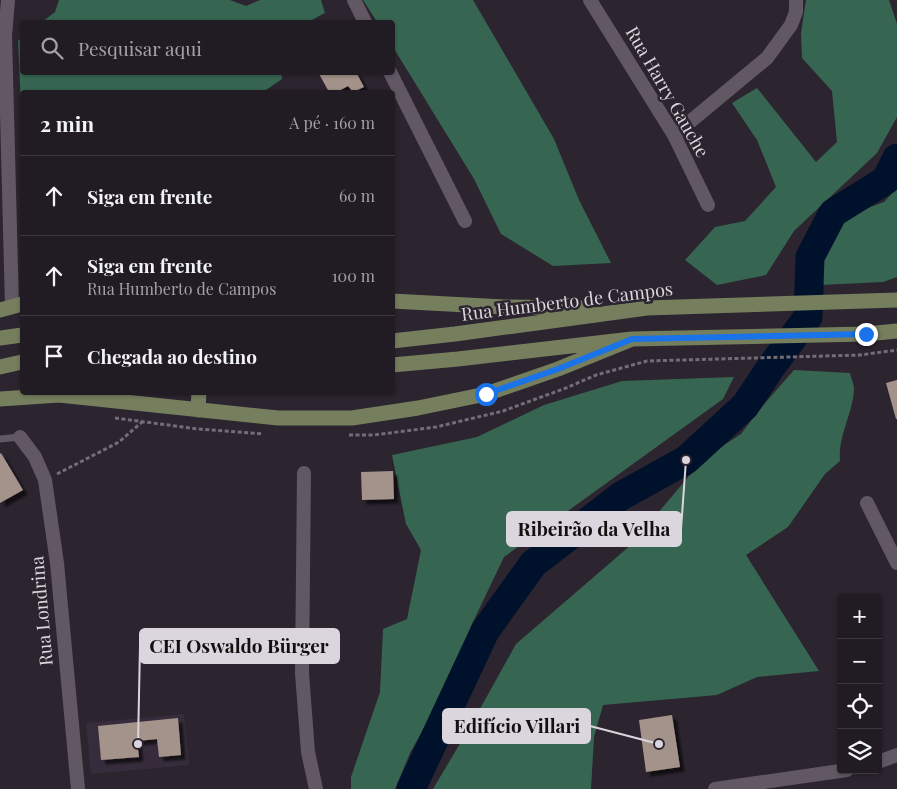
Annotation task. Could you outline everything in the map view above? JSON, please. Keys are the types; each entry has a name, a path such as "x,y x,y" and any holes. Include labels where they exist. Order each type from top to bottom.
{"main road":[{"name":"Rua Humberto de Campos","path":"395,341 648,308 862,303 897,300"},
{"path":"395,301 504,307 648,308"},
{"path":"395,365 632,339 866,334 897,331"},
{"path":"0,338 20,334"},
{"path":"0,399 59,395 278,418 352,418 418,408 486,394 558,369 632,339"},
{"path":"0,367 20,362"},
{"path":"198,410 199,395"}],"street":[{"path":"8,0 5,36 11,307"},
{"path":"354,0 364,20"},
{"name":"Rua Harry Gauche","path":"590,0 674,135 708,205"},
{"path":"674,135 767,58 791,25 796,12 796,0"},
{"path":"392,75 465,221"},
{"name":"Rua Londrina","path":"20,437 35,457 45,480 57,563 78,789"},
{"path":"304,473 302,673 308,752 316,789"},
{"path":"867,503 897,563"},
{"path":"882,761 897,755"},
{"path":"715,789 837,771"}],"lane":[{"path":"0,438 20,437"}],"path":[{"path":"708,360 860,355 897,350"},
{"path":"45,480 119,442 142,422"}],"shaded area":[{"path":"184,714 189,765 91,774 86,723"}],"green space":[{"path":"59,0 230,0 246,6 260,0 321,0 325,13 312,20 45,20 55,12"},
{"path":"363,0 473,0 554,139 579,200 611,263 553,266 501,234 474,179 395,50 395,20 376,20"},
{"path":"806,0 889,0 897,24 897,117 877,153 794,231 766,275 717,285 685,260 715,227 745,221 776,187 757,140 732,103 757,88 816,162 837,142 832,91 802,58 801,33"},
{"path":"20,39 20,75 281,75 282,79 266,90 20,90 18,41"},
{"path":"897,188 897,277 883,282 820,285 820,271 830,240 851,214 884,202"},
{"path":"794,370 850,373 854,387 853,398 841,442 840,461 825,474 788,527 746,555 819,671 757,677 717,695 603,705 594,737 591,789 433,789 516,644 632,544 689,476 715,451 741,434"},
{"path":"734,377 723,399 504,557 472,624 447,687 410,753 395,789 351,789 351,777 380,692 383,629 407,619 421,550 406,524 392,455 477,437 544,405 622,381"}],"building":[{"path":"320,75 358,75 364,87 357,90 351,90 348,86 341,90 328,90"},
{"path":"897,380 897,419 896,419 886,383"},
{"path":"0,454 23,490 0,503"},
{"path":"393,471 394,499 362,500 361,472"},
{"path":"672,715 680,767 646,772 639,720"},
{"path":"178,718 181,755 159,757 157,739 137,741 139,757 101,760 98,726"}],"waterway":[{"path":"411,789 485,631 533,564 621,496 686,460 745,406 808,317 810,257 833,213 886,180 897,158"}],"place":[{"name":"Ribeirão da Velha","path":"686,460"},
{"name":"CEI Oswaldo Bürger","path":"138,744"},
{"name":"Edifício Villari","path":"659,744"}],"route":[{"path":"486,394 558,369 632,339 866,334"}]}
